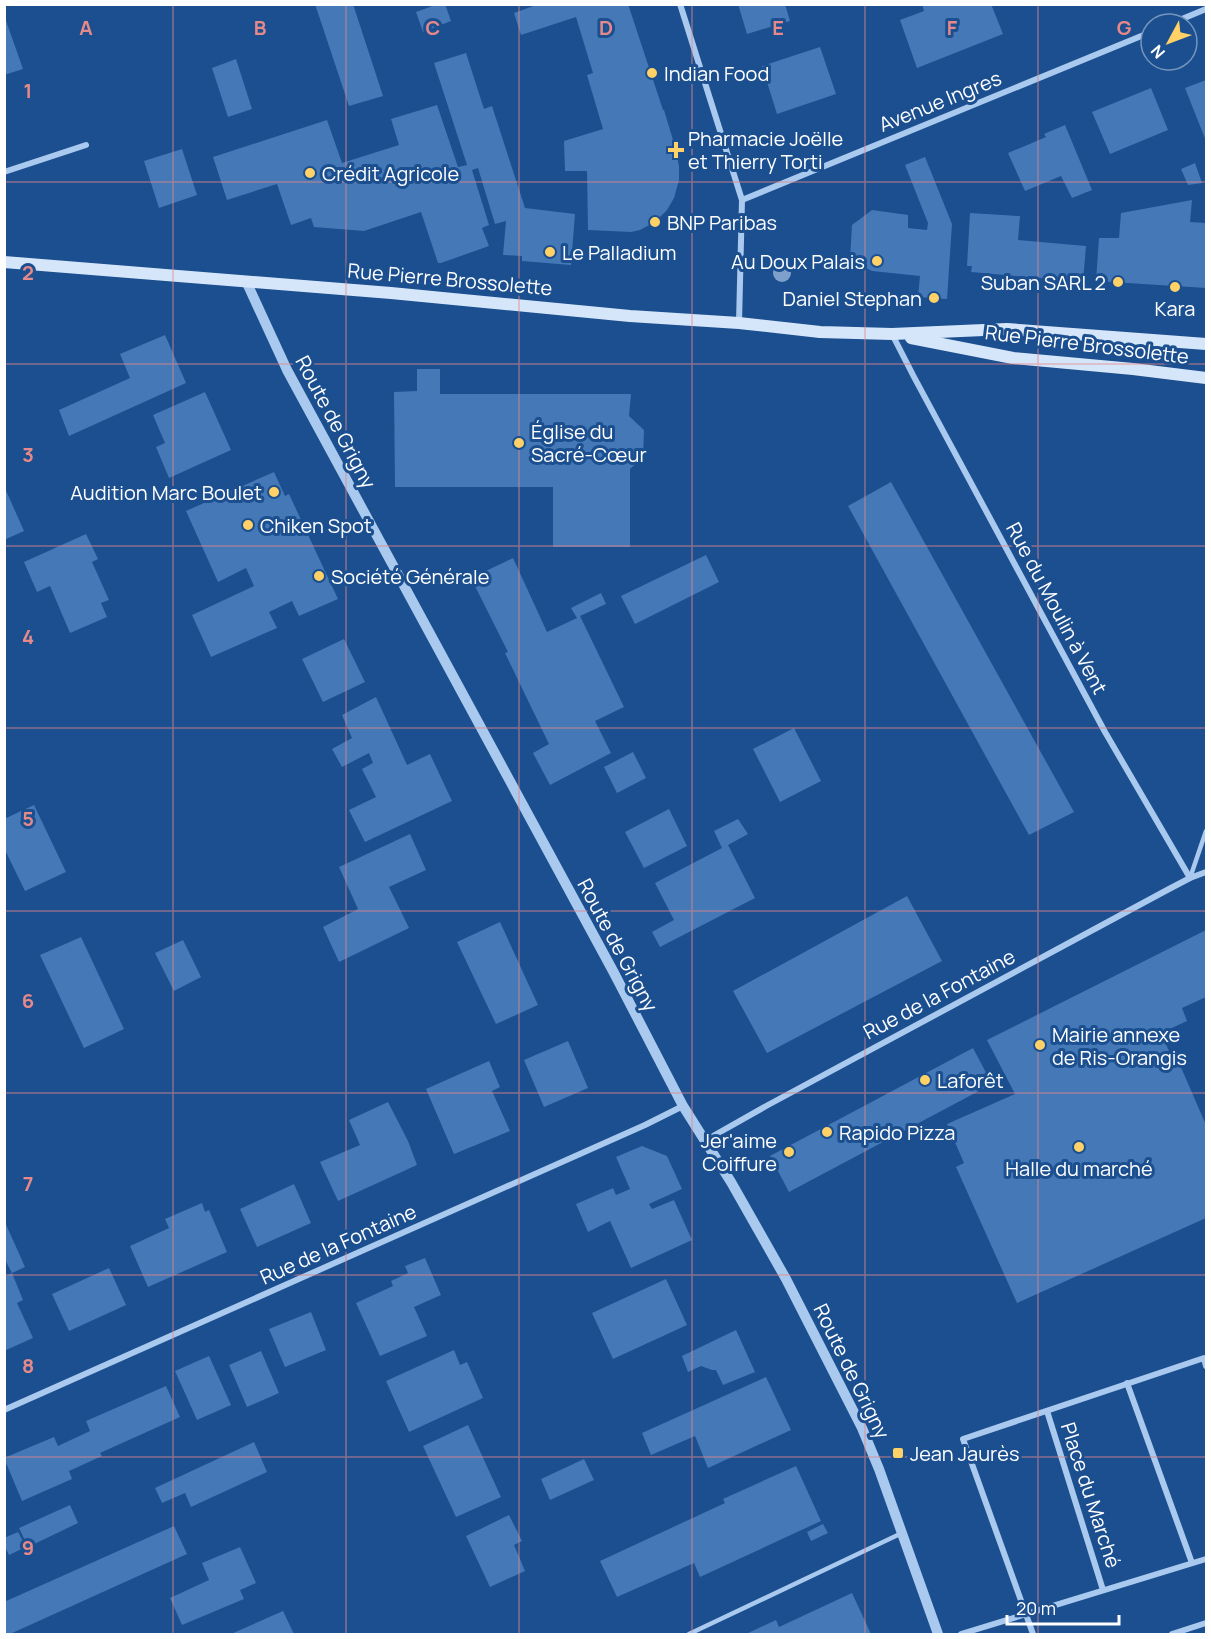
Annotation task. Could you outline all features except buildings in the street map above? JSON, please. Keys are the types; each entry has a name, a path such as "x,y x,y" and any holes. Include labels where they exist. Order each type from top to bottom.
{"main road":[{"name":"Rue Pierre Brossolette","path":"4,262 246,281 630,316 739,323 820,332 892,334 1007,329 1206,344"},
{"name":"Rue Pierre Brossolette","path":"892,334 1013,358 1206,378"}],"street":[{"path":"680,4 742,200 739,323"},
{"name":"Avenue Ingres","path":"742,200 1139,37"},
{"path":"4,172 86,145"},
{"name":"Route de Grigny","path":"246,281 286,370 613,971 683,1106 732,1182 786,1279 856,1417 879,1469 938,1635"},
{"name":"Rue du Moulin à Vent","path":"892,334 1105,732 1190,878"},
{"path":"1190,878 1206,872"},
{"name":"Rue de la Fontaine","path":"706,1140 1190,878"},
{"name":"Rue de la Fontaine","path":"4,1410 645,1125 683,1106"},
{"name":"Place du Marché","path":"1033,1635 963,1439 1203,1358 1206,1366"},
{"path":"1127,1383 1192,1563"},
{"name":"Place du Marché","path":"1047,1411 1103,1590"},
{"name":"Place du Marché","path":"961,1635 1206,1559"},
{"path":"1172,1635 1206,1623"}],"lane":[{"path":"1190,878 1206,831"},
{"path":"689,1635 902,1533"}],"place":[{"name":"Indian Food","path":"652,73"},
{"name":"Pharmacie Joëlle et Thierry Torti","path":"676,150"},
{"name":"Crédit Agricole","path":"310,173"},
{"name":"BNP Paribas","path":"655,222"},
{"name":"Le Palladium","path":"550,252"},
{"name":"Au Doux Palais","path":"877,261"},
{"name":"Suban SARL 2","path":"1118,282"},
{"name":"Kara","path":"1175,287"},
{"name":"Daniel Stephan","path":"934,298"},
{"name":"Église du Sacré-Cœur","path":"519,443"},
{"name":"Audition Marc Boulet","path":"274,492"},
{"name":"Chiken Spot","path":"248,525"},
{"name":"Société Générale","path":"319,576"},
{"name":"Mairie annexe de Ris-Orangis","path":"1040,1045"},
{"name":"Laforêt","path":"925,1080"},
{"name":"Rapido Pizza","path":"827,1132"},
{"name":"Halle du marché","path":"1079,1147"},
{"name":"Jer'aime Coiffure","path":"789,1152"},
{"name":"Jean Jaurès","path":"898,1453"}]}
